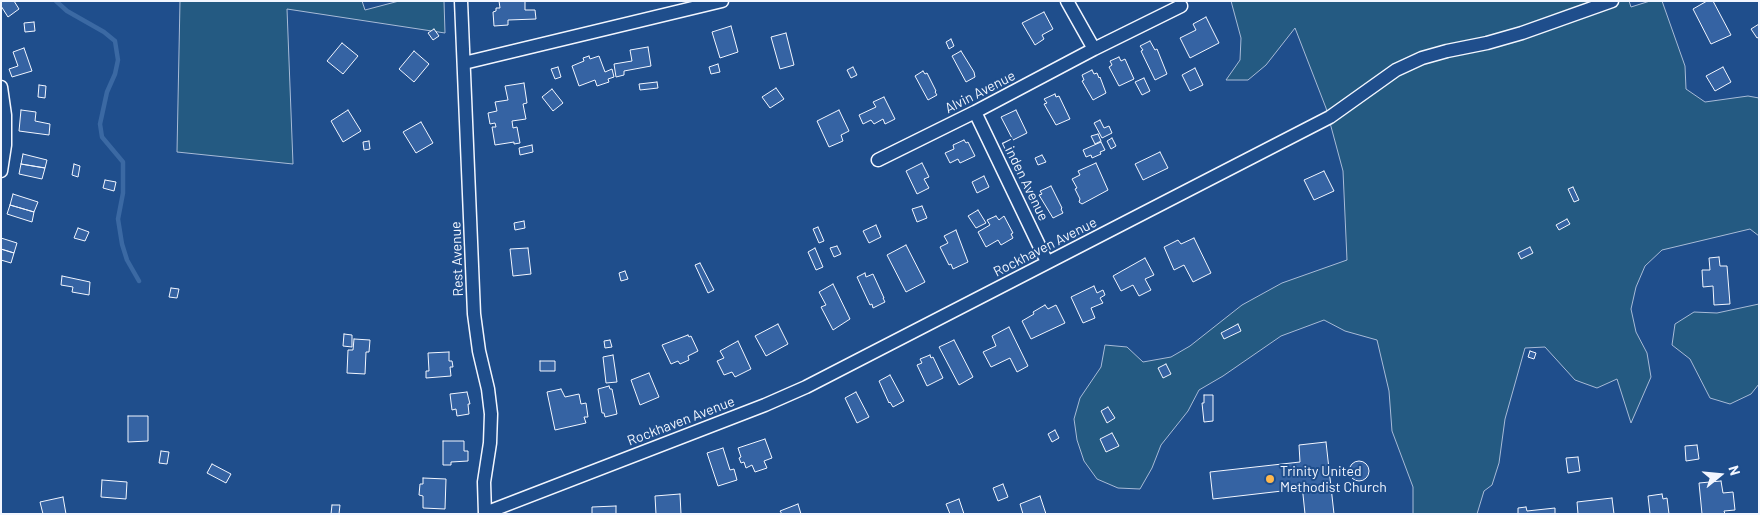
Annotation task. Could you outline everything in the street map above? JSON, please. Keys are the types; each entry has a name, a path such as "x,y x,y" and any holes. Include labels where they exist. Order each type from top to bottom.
{"street":[{"name":"Rest Avenue","path":"461,1 474,314 491,414 490,443 484,482 485,513"},
{"path":"464,63 722,1"},
{"path":"1067,1 1094,48"},
{"name":"Rockhaven Avenue","path":"485,513 765,405 806,387 1330,117 1396,70 1422,58 1522,33 1612,1"},
{"name":"Alvin Avenue","path":"878,160 975,112 1094,48 1181,6"},
{"path":"1,88 6,125 1,171"},
{"name":"Linden Avenue","path":"975,112 1047,262"}],"shaded area":[{"path":"180,1 362,1 365,10 399,1 444,1 445,33 287,9 293,164 177,152"},
{"path":"1231,1 1629,1 1631,7 1650,1 1662,1 1685,66 1686,89 1705,102 1748,96 1759,98 1759,236 1750,229 1662,250 1645,266 1636,287 1631,309 1636,332 1647,353 1651,377 1631,423 1617,379 1597,388 1575,380 1545,347 1525,348 1505,419 1499,463 1492,485 1484,491 1477,514 1413,514 1413,487 1392,431 1389,391 1377,340 1345,331 1324,320 1281,336 1223,376 1199,390 1188,411 1161,445 1152,468 1140,489 1118,488 1097,479 1084,461 1077,440 1074,419 1080,398 1101,367 1105,345 1127,347 1143,362 1171,357 1190,346 1242,305 1282,283 1347,260 1343,171 1326,108 1295,28 1266,65 1248,80 1226,80 1240,60 1241,38"},
{"path":"1759,304 1759,384 1751,394 1730,404 1710,398 1690,359 1672,345 1675,324 1694,312 1717,313"}],"building":[{"path":"1,1 14,1 19,9 8,17 1,6"},
{"path":"499,1 525,1 525,10 535,10 536,19 508,20 508,25 494,26 493,12 496,11 496,8 500,8"},
{"path":"1707,1 1713,1 1731,35 1711,44 1693,9"},
{"path":"1044,12 1053,29 1042,35 1044,39 1035,45 1022,23"},
{"path":"1206,17 1219,43 1190,58 1180,38 1196,30 1193,24"},
{"path":"34,22 35,31 25,32 24,23"},
{"path":"1759,24 1759,37 1757,38 1751,29"},
{"path":"731,26 738,52 720,58 712,32"},
{"path":"434,29 439,36 433,40 428,33"},
{"path":"786,33 794,65 780,69 771,37"},
{"path":"951,39 954,46 949,49 946,42"},
{"path":"1150,41 1155,50 1157,49 1167,74 1155,80 1140,46"},
{"path":"342,43 358,56 343,74 327,61"},
{"path":"648,47 651,66 624,71 624,75 616,77 614,64 632,61 630,50"},
{"path":"24,48 32,71 12,77 9,69 18,66 13,52"},
{"path":"414,51 429,64 414,82 399,69"},
{"path":"961,51 975,77 966,82 952,56"},
{"path":"589,56 590,59 599,56 605,72 612,69 614,77 608,79 609,82 597,86 595,80 579,86 572,66 584,61 583,58"},
{"path":"1119,57 1121,61 1125,59 1134,79 1119,86 1109,67 1112,65 1110,61"},
{"path":"718,64 720,72 711,74 709,67"},
{"path":"558,67 561,77 555,79 551,69"},
{"path":"853,67 857,75 851,78 847,70"},
{"path":"1723,67 1731,82 1715,91 1706,76"},
{"path":"1195,68 1203,85 1190,91 1182,75"},
{"path":"1092,70 1094,74 1097,73 1100,77 1106,93 1093,100 1082,81 1084,80 1082,75"},
{"path":"923,71 925,74 927,73 937,95 928,100 915,76"},
{"path":"1144,78 1150,91 1142,95 1135,82"},
{"path":"657,82 658,88 640,90 639,84"},
{"path":"524,83 527,103 523,104 526,119 512,121 513,128 517,127 520,143 495,145 492,127 496,127 495,123 490,124 488,113 497,111 495,102 508,100 505,86"},
{"path":"39,85 46,86 45,98 38,97"},
{"path":"776,88 784,99 770,108 762,97"},
{"path":"552,89 563,103 553,111 542,97"},
{"path":"1055,94 1056,97 1059,96 1070,119 1056,125 1044,104 1047,103 1044,99"},
{"path":"884,97 895,119 885,124 883,119 874,124 871,120 863,124 859,115 876,107 873,102"},
{"path":"21,110 36,112 35,121 50,124 49,135 19,131"},
{"path":"348,110 361,131 343,142 331,121"},
{"path":"839,110 849,131 841,135 843,141 829,147 817,121"},
{"path":"1016,110 1027,133 1013,140 1001,117"},
{"path":"1100,120 1104,128 1109,126 1112,133 1102,138 1094,123"},
{"path":"421,122 433,143 416,153 403,132"},
{"path":"1098,134 1101,141 1095,144 1091,136"},
{"path":"1112,138 1116,146 1111,149 1107,141"},
{"path":"964,140 966,143 968,142 975,156 960,163 958,159 950,163 945,153 954,149 953,145"},
{"path":"369,141 370,149 364,150 363,142"},
{"path":"1101,142 1105,150 1100,152 1101,154 1092,158 1091,155 1086,157 1083,150"},
{"path":"532,145 533,152 520,155 519,148"},
{"path":"1160,152 1168,168 1143,180 1135,164"},
{"path":"23,154 47,160 45,168 21,164"},
{"path":"1042,155 1046,162 1038,165 1035,158"},
{"path":"922,163 929,177 924,179 929,188 917,194 906,171"},
{"path":"1096,163 1108,190 1082,204 1079,202 1080,199 1075,189 1077,188 1072,179 1080,175 1078,171"},
{"path":"21,164 45,168 42,179 19,174"},
{"path":"74,164 80,166 78,177 72,175"},
{"path":"1324,171 1334,191 1314,200 1304,180"},
{"path":"984,176 989,187 977,193 972,182"},
{"path":"105,180 116,182 114,191 103,188"},
{"path":"1051,186 1063,213 1053,218 1039,195 1042,194 1040,191"},
{"path":"1573,187 1579,200 1574,202 1568,189"},
{"path":"13,194 38,202 34,212 10,205"},
{"path":"10,205 34,212 32,222 7,214"},
{"path":"922,206 927,218 917,222 912,209"},
{"path":"978,210 986,223 976,228 968,216"},
{"path":"996,216 999,220 1004,216 1013,233 1011,234 1013,238 1001,245 998,240 986,247 978,232 990,225 987,220"},
{"path":"1567,219 1570,224 1559,230 1556,225"},
{"path":"524,221 525,228 515,230 514,223"},
{"path":"876,225 881,237 869,243 863,231"},
{"path":"818,227 824,241 819,243 813,229"},
{"path":"78,228 89,232 85,241 74,238"},
{"path":"956,230 968,262 953,269 940,247 948,243 944,236"},
{"path":"1,238 17,243 14,253 1,249"},
{"path":"1194,238 1211,273 1193,282 1184,265 1174,270 1164,247 1178,240 1181,244"},
{"path":"906,245 925,282 906,292 887,255"},
{"path":"837,246 841,254 834,257 830,248"},
{"path":"1530,247 1533,253 1521,259 1518,253"},
{"path":"528,248 531,274 513,276 510,249"},
{"path":"815,248 823,267 816,270 808,252"},
{"path":"1,249 14,253 11,263 1,260"},
{"path":"1719,257 1720,266 1727,266 1730,304 1714,305 1713,286 1703,287 1702,270 1710,270 1709,258"},
{"path":"1145,258 1154,275 1145,279 1151,290 1139,296 1133,285 1121,291 1113,276"},
{"path":"700,263 714,290 708,293 695,265"},
{"path":"625,271 628,279 621,281 619,273"},
{"path":"865,273 866,277 873,274 885,302 873,308 857,277"},
{"path":"62,276 90,282 89,295 72,292 73,287 61,285"},
{"path":"833,284 850,319 833,330 821,307 826,305 819,292"},
{"path":"1094,286 1097,293 1103,290 1105,295 1100,298 1103,303 1091,308 1095,318 1083,323 1071,297"},
{"path":"171,288 179,289 177,298 169,297"},
{"path":"1045,305 1048,309 1056,305 1065,323 1031,339 1022,321"},
{"path":"778,324 788,344 766,356 755,336"},
{"path":"1238,324 1241,331 1224,339 1221,333"},
{"path":"1009,327 1028,366 1017,372 1010,358 991,367 983,352 996,346 992,336"},
{"path":"344,334 352,335 352,347 343,346"},
{"path":"688,335 689,337 691,336 698,351 688,356 689,360 680,364 678,361 671,364 662,345"},
{"path":"354,339 370,340 369,352 366,352 365,374 347,373 348,350 353,350"},
{"path":"610,340 612,347 605,348 604,341"},
{"path":"954,340 973,377 959,385 939,347"},
{"path":"738,341 751,369 735,377 732,372 724,375 717,361 724,358 720,351"},
{"path":"1530,351 1536,353 1534,359 1528,357"},
{"path":"449,352 449,361 452,361 453,367 450,367 451,376 426,378 426,371 429,371 428,353"},
{"path":"613,355 617,382 606,383 603,357"},
{"path":"930,355 931,358 933,357 943,378 927,386 917,365 922,363 920,359"},
{"path":"540,361 555,361 555,371 540,371"},
{"path":"1166,364 1171,374 1163,378 1158,368"},
{"path":"649,373 659,397 640,405 631,380"},
{"path":"890,375 904,401 893,407 889,403 879,381"},
{"path":"609,386 612,389 617,414 605,417 604,413 602,413 598,389"},
{"path":"561,389 565,397 579,394 581,404 586,403 588,417 584,417 586,423 555,430 547,392"},
{"path":"467,392 470,404 468,404 469,414 457,416 456,409 452,410 450,394"},
{"path":"856,392 869,417 857,423 845,398"},
{"path":"1204,395 1213,395 1213,421 1204,422 1202,403 1204,403"},
{"path":"1108,407 1115,418 1107,423 1101,411"},
{"path":"128,416 148,416 148,441 128,442"},
{"path":"1055,430 1059,438 1052,442 1048,434"},
{"path":"1112,433 1119,446 1106,452 1100,439"},
{"path":"765,439 772,458 764,461 767,468 755,472 752,465 746,468 744,462 741,463 739,458 741,457 738,448"},
{"path":"443,441 464,441 464,451 468,451 468,461 451,462 451,465 443,465"},
{"name":"Trinity United Methodist Church","path":"1326,442 1334,514 1305,514 1302,485 1281,487 1282,491 1213,499 1210,472 1300,462 1299,445"},
{"path":"1697,445 1699,459 1686,461 1685,446"},
{"path":"723,448 730,470 734,469 737,480 718,486 707,453"},
{"path":"161,451 169,452 167,464 159,463"},
{"path":"1578,457 1580,471 1568,473 1566,458"},
{"path":"1355,461 1363,461 1369,467 1369,475 1363,481 1355,481 1349,475 1349,467"},
{"path":"212,464 231,474 226,483 207,473"},
{"path":"423,478 446,479 445,509 423,508 423,496 419,495 420,484 423,484"},
{"path":"102,480 127,482 126,499 101,497"},
{"path":"1721,481 1723,493 1733,492 1735,510 1724,511 1725,514 1702,514 1699,483"},
{"path":"1003,484 1008,497 998,501 993,488"},
{"path":"680,494 681,514 656,514 655,496"},
{"path":"1662,494 1663,499 1667,498 1669,514 1650,514 1648,496"},
{"path":"1040,496 1046,514 1023,514 1020,504"},
{"path":"63,497 66,514 43,514 40,502"},
{"path":"1612,498 1614,514 1578,514 1577,502"},
{"path":"959,499 964,514 950,514 946,504"},
{"path":"798,504 801,514 782,514 780,511"},
{"path":"332,505 340,505 339,514 331,514"},
{"path":"616,506 616,514 592,514 592,507"},
{"path":"1526,507 1527,511 1555,508 1555,514 1518,514 1518,508"}],"waterway":[{"path":"56,1 67,11 104,32 115,41 118,60 115,74 107,92 100,124 102,137 123,162 123,193 118,219 127,260 139,281"}],"place":[{"name":"Trinity United Methodist Church","path":"1270,479"}]}
